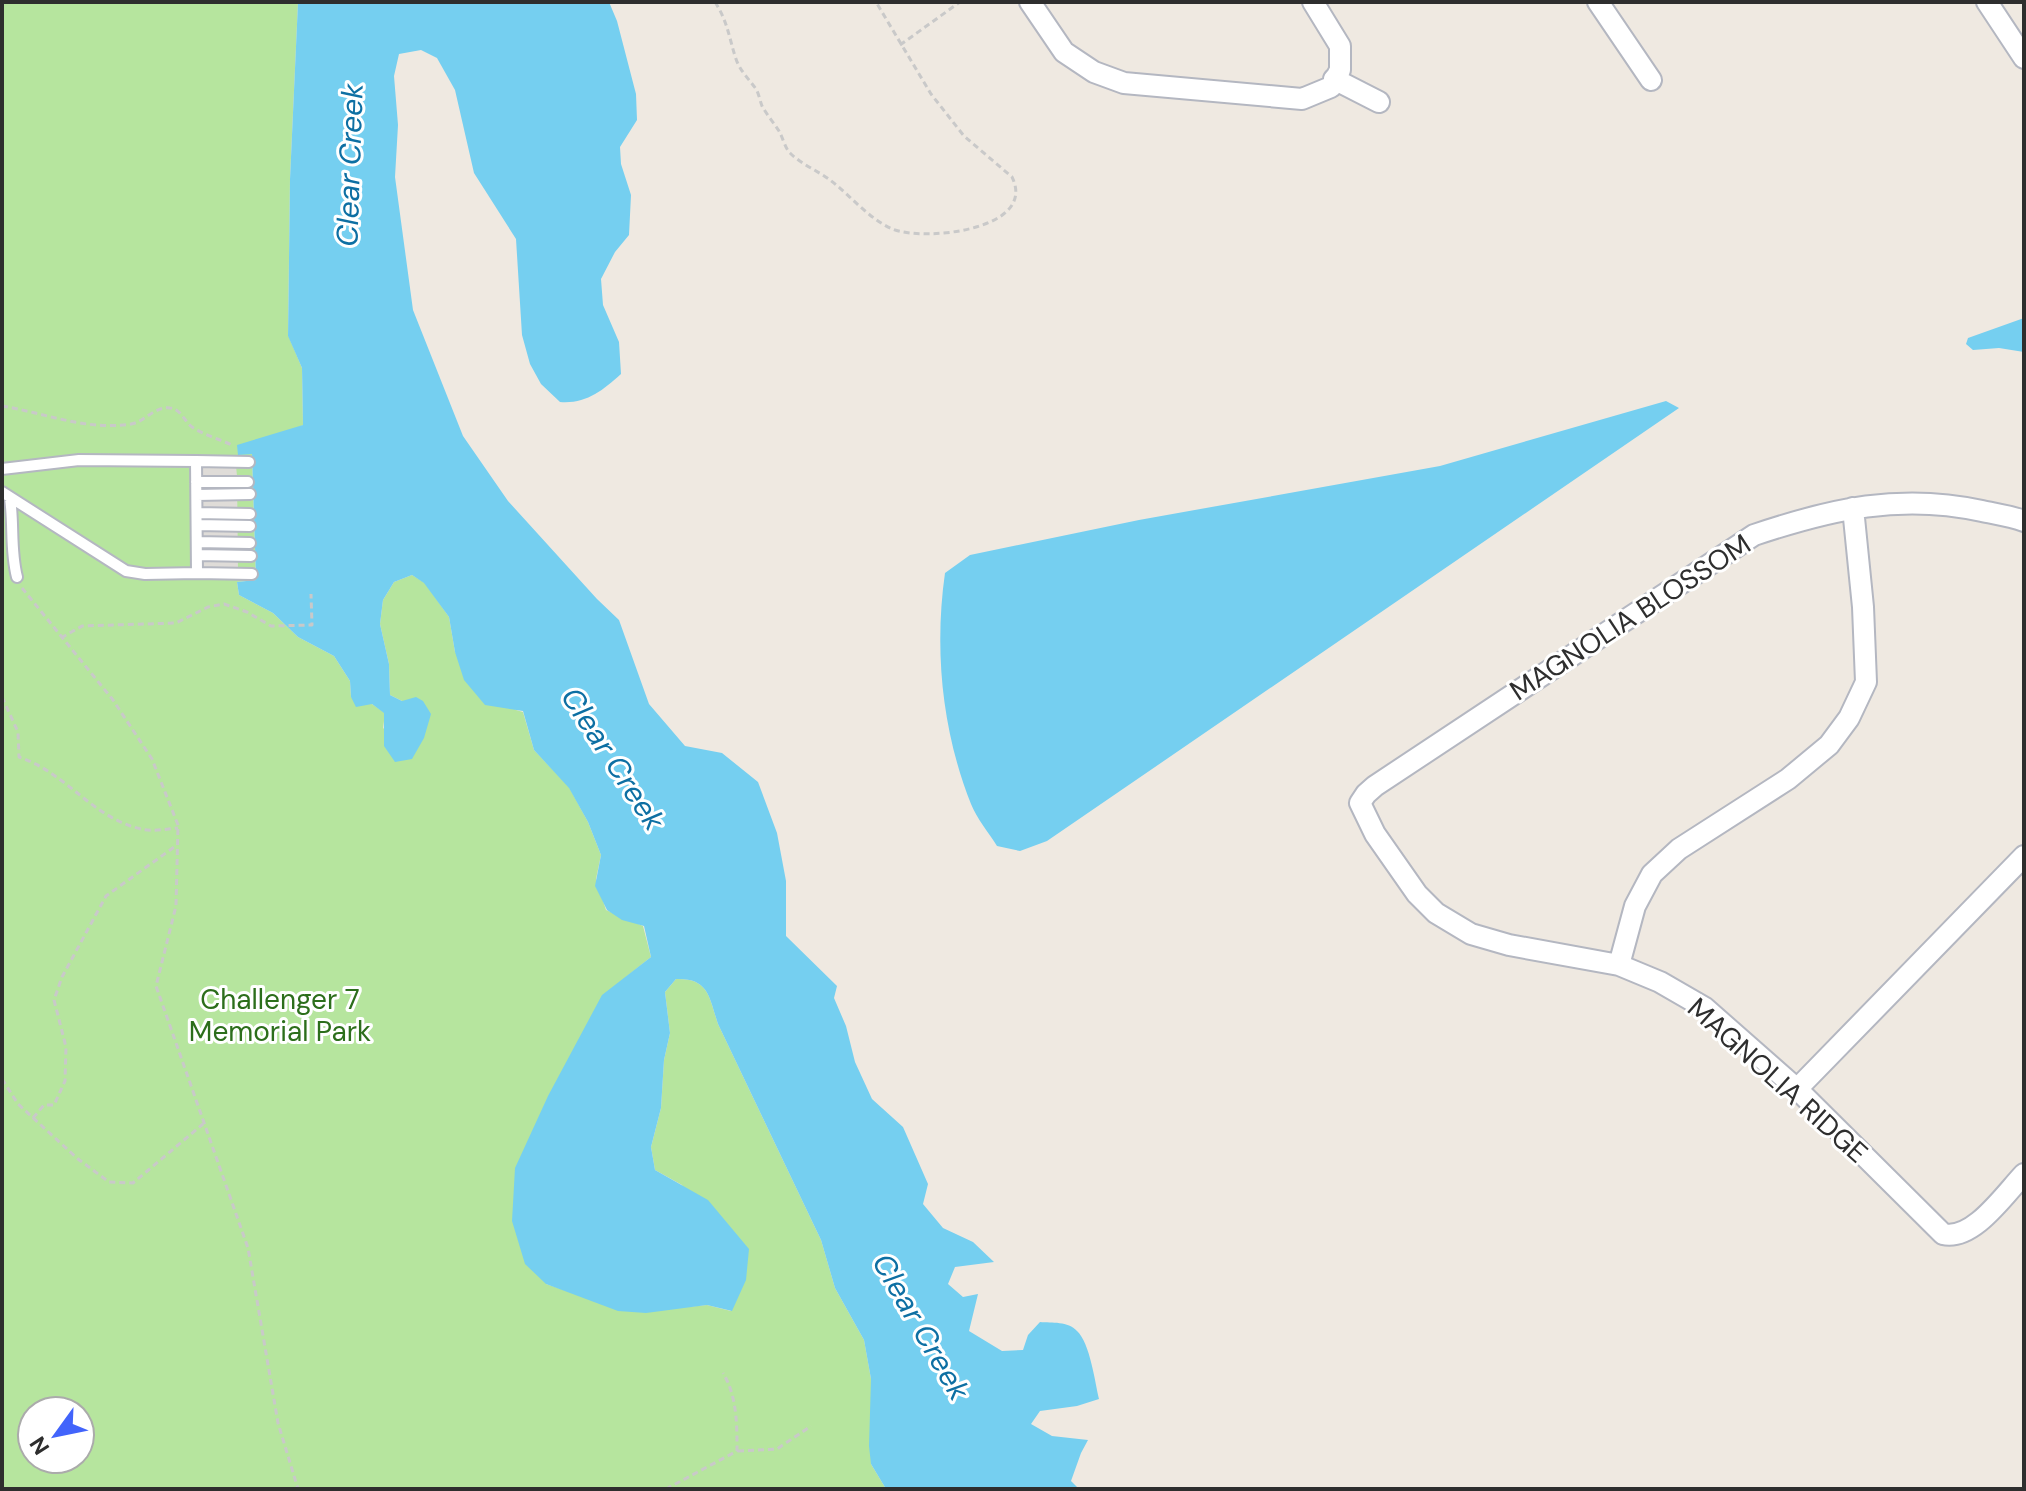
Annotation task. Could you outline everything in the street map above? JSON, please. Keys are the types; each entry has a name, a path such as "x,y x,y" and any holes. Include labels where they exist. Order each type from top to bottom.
{"street":[{"path":"1030,2 1064,52 1094,72 1124,83 1302,99 1331,87 1340,70 1340,46 1313,2"},
{"path":"1598,2 1651,80"},
{"path":"1987,2 2024,58"},
{"path":"1334,79 1379,102"},
{"name":"MAGNOLIA BLOSSOM","path":"1360,803 1375,786 1754,535 1815,514 1890,502 1950,503 2024,521"},
{"path":"1619,965 1635,906 1652,874 1679,849 1798,770 1829,745 1849,718 1866,682 1863,607 1853,508"},
{"name":"MAGNOLIA RIDGE","path":"1360,803 1390,855 1417,894 1436,913 1471,934 1509,945 1619,965 1660,982 1705,1008 1797,1089 1943,1234 1953,1236 1970,1230 2024,1174"},
{"path":"1797,1089 2024,856"}],"lane":[{"path":"2,469 79,460 249,462"},
{"path":"196,461 197,573"},
{"path":"196,482 249,488 197,495"},
{"path":"6,495 126,571 145,574 252,574"},
{"path":"6,495 13,518 11,546 17,577"},
{"path":"197,513 250,514"},
{"path":"197,525 250,526"},
{"path":"197,542 250,543"},
{"path":"197,555 251,556"}],"path":[{"path":"715,2 731,36 744,76 757,91 763,108 789,152 831,181 863,211 893,229 922,236 962,231 989,223 1007,213 1015,200 1016,186 1003,169 964,136 931,94 876,2"},
{"path":"900,45 960,2"},
{"path":"2,406 67,422 115,424 140,421 166,407 176,409 189,426 232,445 235,455"},
{"path":"17,577 23,590 113,700 152,759 178,828 176,906 156,986 248,1248 278,1423 298,1489"},
{"path":"61,638 82,626 176,623 208,607 224,604 276,627 312,625 311,594"},
{"path":"2,697 18,732 19,757 39,764 65,781 103,815 142,830 178,828"},
{"path":"33,1118 44,1105 54,1105 65,1081 66,1047 54,1000 62,977 76,956 87,929 106,896 178,845"},
{"path":"2,1079 18,1104 109,1182 133,1183 203,1124"},
{"path":"723,1373 729,1383 737,1421 737,1451"},
{"path":"666,1489 737,1451 777,1449 811,1426"}],"green space":[{"name":"Challenger 7 Memorial Park","path":"2,2 298,2 290,179 288,335 302,368 303,425 252,454 256,580 237,582 239,595 273,613 298,637 334,656 350,681 351,697 372,704 385,713 383,729 402,701 390,695 389,664 380,624 383,600 394,582 412,575 425,583 449,617 455,652 516,710 523,712 534,750 569,787 588,822 601,855 596,879 606,910 643,926 651,957 626,977 546,1284 582,1296 677,1308 707,1305 731,1311 682,1185 655,1170 651,1147 661,1108 664,1060 670,1033 665,992 676,979 695,982 706,991 718,1024 821,1240 835,1288 864,1340 871,1379 871,1464 886,1489 2,1489"}],"shaded area":[{"path":"235,455 238,569 234,580 193,580 192,456"}],"water":[{"name":"Clear Creek","path":"298,2 609,2 636,94 637,120 620,147 621,164 631,195 629,235 615,252 601,279 603,305 619,342 621,374 593,395 578,401 560,402 541,384 530,364 522,335 516,239 474,173 455,90 437,58 421,50 399,54 394,76 398,125 395,177 413,310 463,436 508,501 619,620 649,704 685,746 722,753 758,782 777,833 786,881 786,936 837,986 834,998 846,1026 855,1062 872,1099 903,1127 928,1184 923,1204 943,1228 973,1242 994,1262 955,1267 948,1284 963,1297 978,1294 969,1331 1002,1351 1023,1350 1028,1335 1040,1322 1069,1326 1082,1337 1099,1399 1077,1406 1040,1411 1031,1424 1052,1436 1088,1440 1071,1481 1079,1489 886,1489 871,1464 871,1379 864,1340 835,1288 821,1240 718,1024 706,991 695,982 676,979 665,992 670,1033 664,1060 661,1108 651,1147 655,1170 708,1200 749,1249 746,1280 732,1311 707,1305 646,1313 618,1311 546,1284 525,1264 512,1221 515,1168 548,1096 602,995 651,957 644,926 622,920 607,910 595,886 601,855 588,822 569,788 534,750 523,711 485,705 464,680 449,617 424,583 412,575 394,582 383,600 380,624 389,664 390,695 402,701 416,697 423,701 431,714 424,738 412,759 395,762 384,746 384,713 372,704 356,707 351,697 350,681 334,656 298,637 273,613 239,595 237,582 256,580 252,454 238,455 237,445 303,425 302,368 288,336 290,179"},
{"path":"2024,318 2024,352 1999,348 1973,350 1966,344 1968,338"},
{"path":"1666,401 1679,408 1047,841 1020,851 997,846 976,815 961,776 947,719 940,631 945,573 970,555 1139,520 1440,466"}]}
